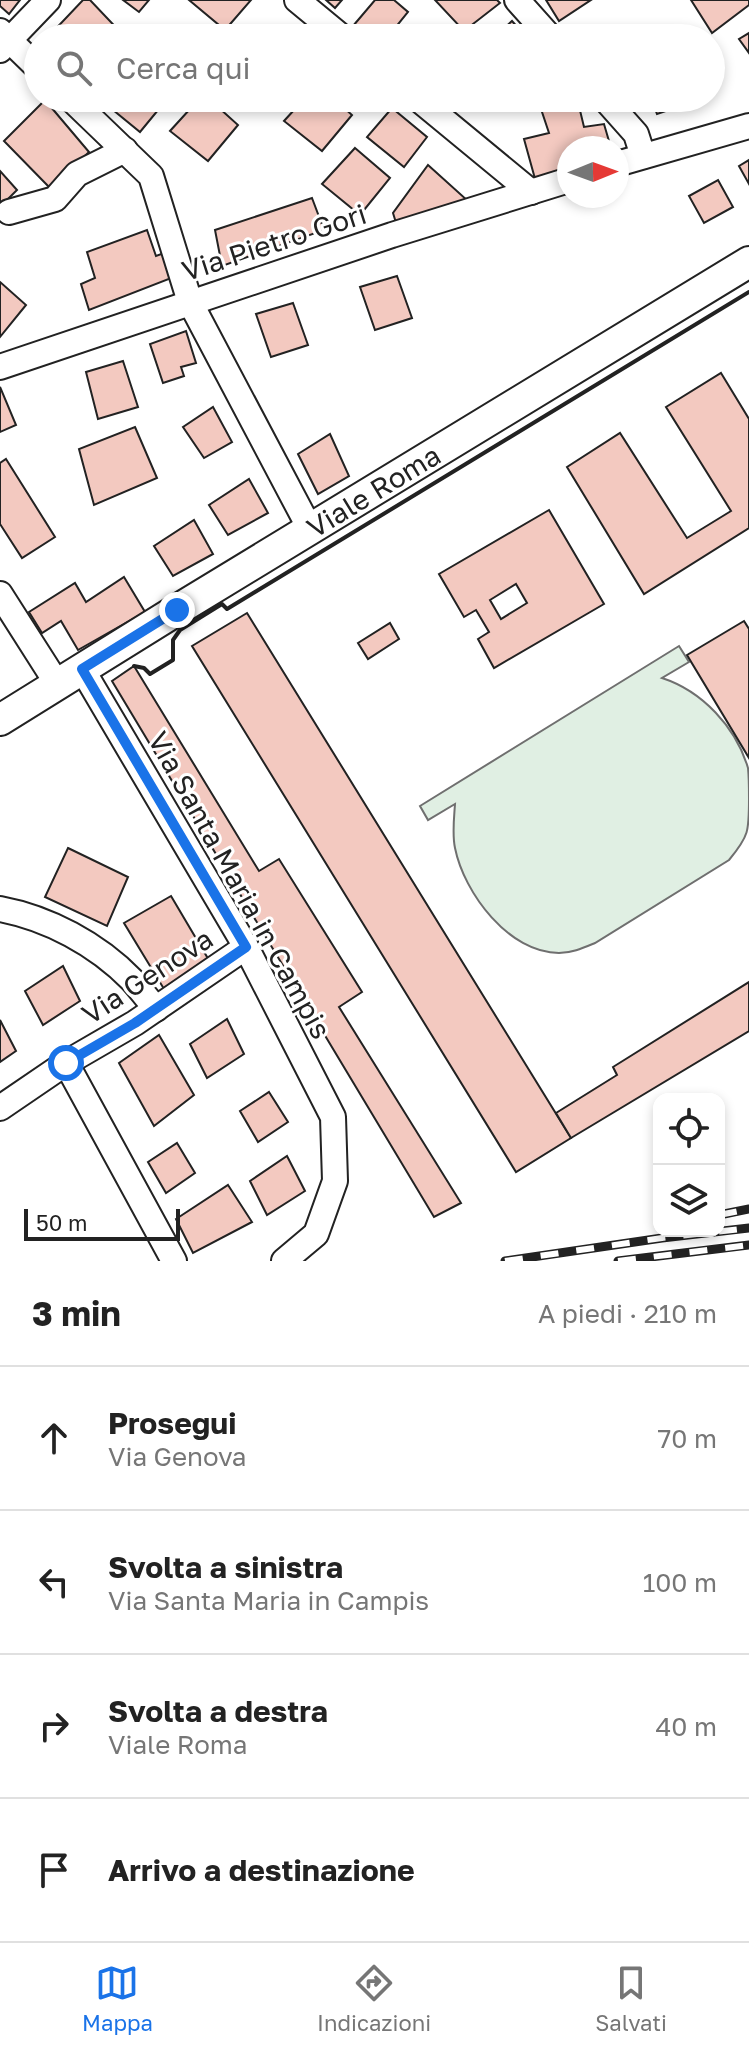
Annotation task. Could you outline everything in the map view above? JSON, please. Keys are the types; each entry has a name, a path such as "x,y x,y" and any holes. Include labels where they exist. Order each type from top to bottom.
{"main road":[{"name":"Viale Roma","path":"0,720 749,262"}],"street":[{"path":"24,57 3,41 48,0"},
{"path":"297,0 326,24"},
{"path":"517,0 538,24"},
{"path":"85,112 151,176 190,302 310,529"},
{"path":"434,112 531,192"},
{"path":"616,112 636,134 643,156"},
{"path":"629,160 749,126"},
{"path":"9,212 55,199 77,174 125,150"},
{"name":"Via Pietro Gori","path":"0,367 392,235 557,184"},
{"name":"Via Santa Maria in Campis","path":"0,594 70,677 246,947 333,1117 335,1181 316,1234 284,1261"},
{"path":"0,909 25,914 91,945 131,979 156,1009"},
{"name":"Via Genova","path":"0,1108 66,1063 156,1009 246,947"},
{"path":"66,1063 174,1261"}],"green space":[{"path":"679,646 689,662 662,678 691,692 716,712 735,738 748,768 749,819 741,845 729,860 595,943 559,953 523,943 506,932 492,917 468,883 454,843 455,804 428,820 420,806"}],"building":[{"path":"0,0 20,0 9,14 0,6"},
{"path":"83,0 90,0 113,24 60,24"},
{"path":"123,0 149,0 139,12"},
{"path":"189,0 251,0 230,24 218,24"},
{"path":"326,0 342,0 335,8"},
{"path":"375,0 394,0 408,12 398,24 355,24"},
{"path":"435,0 497,0 500,3 473,24 457,24"},
{"path":"546,0 591,0 559,21"},
{"path":"691,0 749,0 749,5 724,24 706,24"},
{"path":"749,33 749,53 739,39"},
{"path":"33,112 55,112 89,152 51,189 4,141"},
{"path":"115,112 156,112 140,132"},
{"path":"187,112 224,112 238,125 208,161 170,131"},
{"path":"292,112 349,112 352,115 322,151 284,121"},
{"path":"389,112 397,112 427,137 404,167 367,137"},
{"path":"542,112 580,112 584,127 604,124 608,136 557,136 557,179 537,186 524,139 549,133"},
{"path":"355,148 390,178 360,215 322,184"},
{"path":"749,160 749,184 739,166"},
{"path":"428,165 468,201 397,226 393,213"},
{"path":"0,171 17,190 0,207"},
{"path":"718,180 733,207 704,223 689,196"},
{"path":"312,198 324,230 222,266 215,230"},
{"path":"147,230 156,256 167,252 174,277 89,310 81,284 95,278 87,252"},
{"path":"397,276 412,318 375,330 360,287"},
{"path":"0,282 26,305 0,337"},
{"path":"293,303 308,345 271,357 256,314"},
{"path":"186,331 196,363 181,367 184,376 163,383 150,344"},
{"path":"123,361 138,407 98,419 86,372"},
{"path":"721,373 749,419 749,528 644,594 567,467 620,433 687,538 731,511 666,407"},
{"path":"0,387 16,425 0,432"},
{"path":"213,407 232,442 204,458 183,427"},
{"path":"135,427 157,478 94,505 79,449"},
{"path":"330,434 349,476 318,494 298,454"},
{"path":"6,459 55,537 22,558 0,524 0,463"},
{"path":"249,479 268,513 228,535 209,505"},
{"path":"549,510 604,604 494,668 478,639 489,632 476,610 464,617 439,574","holes":["516,584 527,603 501,619 490,600"]},
{"path":"194,520 213,554 173,576 154,546"},
{"path":"124,577 145,612 78,650 61,621 42,633 29,612 75,583 86,602"},
{"path":"247,613 571,1138 516,1172 192,646"},
{"path":"744,621 749,629 749,758 687,655"},
{"path":"390,623 399,639 368,659 358,643"},
{"path":"134,666 259,871 279,859 362,992 339,1007 461,1203 434,1217 112,681"},
{"path":"68,848 128,877 107,926 45,897"},
{"path":"171,896 210,962 164,989 124,923"},
{"path":"63,966 80,1001 43,1025 25,991"},
{"path":"749,982 749,1031 571,1138 556,1113 617,1075 613,1067"},
{"path":"227,1019 244,1054 207,1078 190,1044"},
{"path":"0,1020 16,1051 0,1062"},
{"path":"159,1035 194,1095 154,1126 119,1063"},
{"path":"269,1092 288,1122 258,1142 240,1111"},
{"path":"177,1143 195,1173 166,1193 148,1162"},
{"path":"287,1156 305,1191 267,1215 250,1181"},
{"path":"228,1185 252,1222 193,1253 176,1219"}],"railway":[{"path":"725,1214 749,1209"},
{"path":"505,1261 749,1228"},
{"path":"618,1261 749,1245"}],"wall":[{"path":"134,666 144,668 150,674 173,660 173,640 180,630 222,604 227,609 749,292"}],"route":[{"path":"66,1063 135,1023 246,947 82,669 177,610"}]}
